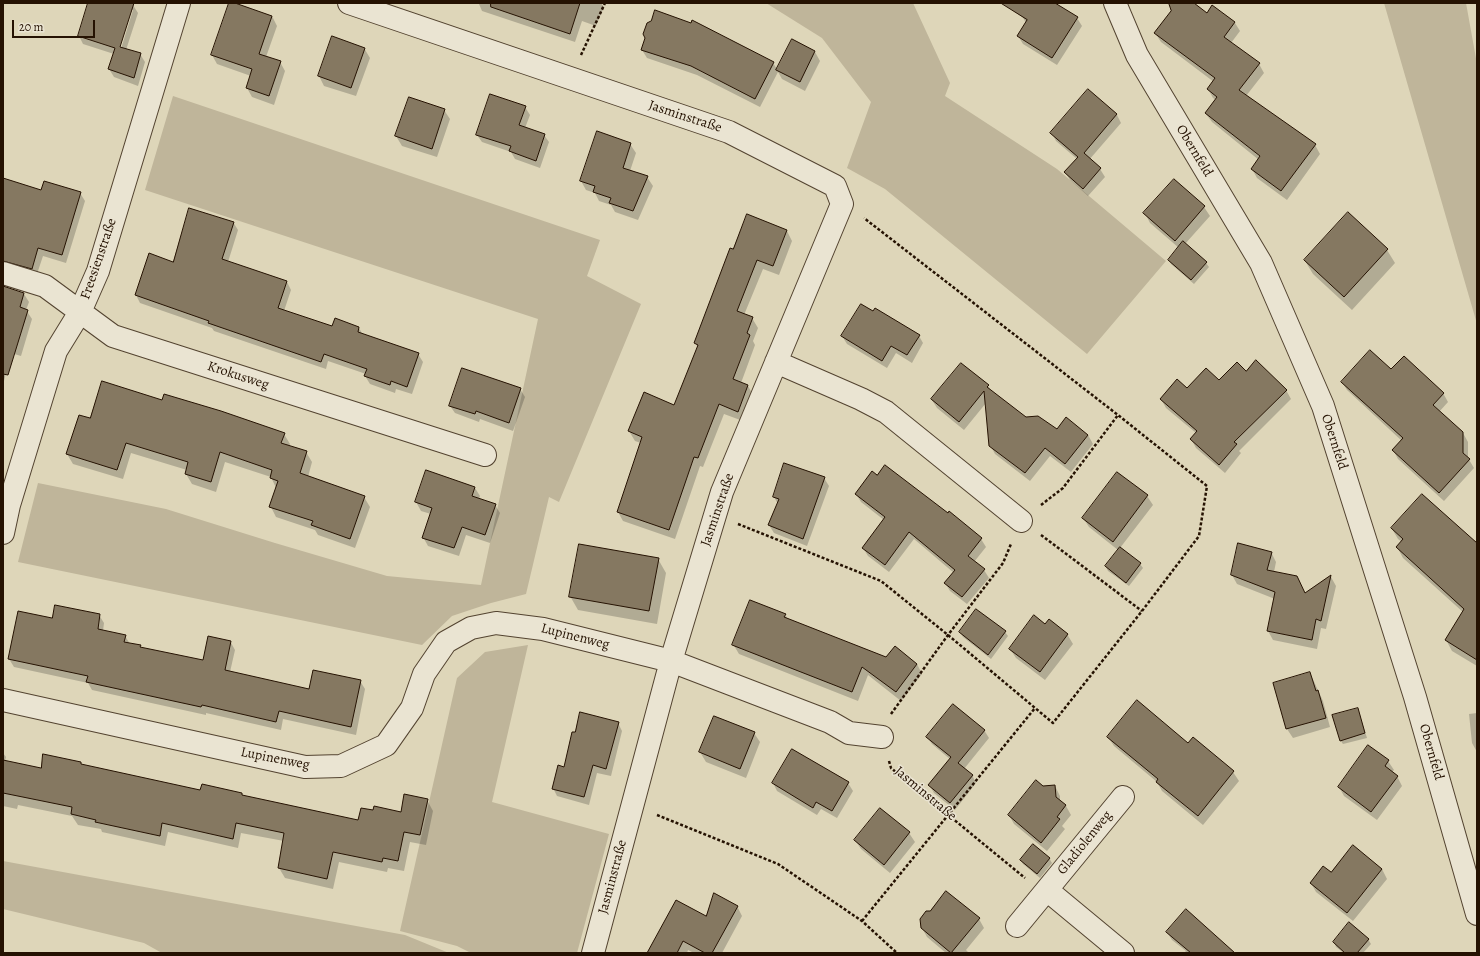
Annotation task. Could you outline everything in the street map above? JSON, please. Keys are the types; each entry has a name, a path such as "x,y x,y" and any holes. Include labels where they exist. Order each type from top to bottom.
{"street":[{"name":"Freesienstraße","path":"3,533 9,505 56,351 80,312 98,272 178,3"},
{"name":"Jasminstraße","path":"349,3 729,132 834,186 842,204 722,492 671,661 593,953"},
{"name":"Obernfeld","path":"1115,3 1137,55 1261,263 1322,406 1415,697 1477,914"},
{"name":"Krokusweg","path":"3,274 45,286 113,336 485,456"},
{"path":"776,362 861,399 886,412 1021,521"},
{"name":"Lupinenweg","path":"3,700 305,767 341,766 386,745 412,708 424,674 446,642 472,628 496,623 543,628 671,661"},
{"path":"671,661 830,722 849,733 882,738"},
{"name":"Gladiolenweg","path":"1017,926 1123,797"},
{"path":"1047,890 1123,953"}],"path":[{"path":"570,79 605,3"},
{"path":"882,738 892,711 1003,564 1021,521 1063,488 1118,415"},
{"path":"1021,521 1142,611"},
{"path":"862,921 1035,708"},
{"name":"Jasminstraße","path":"882,738 891,768 1031,883 1047,890"},
{"path":"632,807 656,815 778,864 862,921 897,953"}],"shaded area":[{"path":"766,3 913,3 950,83 945,96 1057,169 1166,261 1087,354 885,189 847,168 871,102 822,38"},
{"path":"1384,3 1466,3 1477,64 1477,324"},
{"path":"173,96 600,240 587,276 641,304 559,502 549,497 526,594 491,603 452,616 422,645 18,562 38,483 166,509 387,576 481,585 538,319 145,190"},
{"path":"528,645 492,802 609,834 577,953 471,953 457,946 400,931 457,678 485,652"},
{"path":"3,861 405,935 449,953 162,953 144,943 3,909"}],"building":[{"path":"88,3 134,3 120,47 141,53 134,78 108,69 115,48 78,36"},
{"path":"229,3 235,3 272,16 259,54 281,61 269,96 246,88 252,69 211,55"},
{"path":"491,3 580,3 570,34 491,7"},
{"path":"1001,3 1055,3 1078,17 1052,58 1017,36 1027,20"},
{"path":"1169,3 1194,3 1207,13 1212,5 1235,22 1224,37 1260,63 1239,90 1316,144 1281,191 1251,169 1260,156 1205,113 1217,97 1207,89 1215,78 1154,33 1171,11"},
{"path":"655,10 691,23 692,20 774,62 755,99 691,66 641,50 645,38 643,34 647,23 651,21"},
{"path":"332,36 365,48 351,88 318,76"},
{"path":"792,39 815,51 800,82 776,70"},
{"path":"1088,89 1117,114 1084,153 1101,168 1083,189 1064,172 1078,157 1050,133"},
{"path":"490,94 526,106 519,125 545,134 536,161 509,151 511,146 476,135"},
{"path":"409,97 445,109 432,149 395,136"},
{"path":"597,131 631,143 623,168 648,176 633,211 609,203 611,198 593,192 595,186 580,181"},
{"path":"3,178 41,190 44,181 81,192 62,255 38,248 32,269 3,261"},
{"path":"1174,179 1205,206 1175,241 1143,213"},
{"path":"189,208 234,222 222,259 287,281 278,308 332,326 335,318 359,327 358,332 419,353 407,387 391,381 390,385 364,376 367,369 324,354 321,362 208,323 209,321 135,295 149,253 173,262"},
{"path":"1348,212 1388,249 1344,297 1304,260"},
{"path":"747,214 787,230 773,266 757,260 737,311 753,317 747,333 750,335 733,379 748,385 738,412 719,404 698,458 694,457 669,530 617,512 642,437 628,431 644,392 674,405 698,345 694,343 730,248 733,249"},
{"path":"1183,241 1207,262 1191,280 1168,260"},
{"path":"3,286 24,293 20,307 28,310 8,375 3,374"},
{"path":"861,304 873,311 875,308 920,335 907,355 891,346 882,361 841,336"},
{"path":"1370,350 1391,369 1404,356 1444,393 1433,405 1463,432 1463,453 1470,459 1439,493 1392,450 1403,438 1341,382"},
{"path":"1256,360 1287,390 1234,442 1237,444 1219,465 1190,439 1197,431 1160,399 1177,379 1187,388 1206,368 1219,380 1237,362 1246,371"},
{"path":"961,363 989,385 987,387 1026,417 1038,416 1057,429 1066,417 1088,435 1065,464 1045,448 1025,473 989,446 984,391 959,422 931,399"},
{"path":"462,368 521,388 509,423 476,411 475,414 449,406"},
{"path":"102,381 162,400 164,394 221,411 285,433 281,443 307,451 300,473 365,496 350,539 311,525 313,521 269,507 278,481 270,478 272,470 220,452 211,482 185,474 188,462 126,443 117,470 66,454 79,415 90,418"},
{"path":"784,463 825,477 803,539 768,525 779,499 773,497"},
{"path":"885,465 948,513 949,511 982,538 968,556 985,569 962,597 944,583 955,570 909,532 885,565 862,548 885,517 855,494 872,471 877,475"},
{"path":"426,470 475,487 472,496 496,504 485,535 462,527 454,548 422,538 432,508 415,502"},
{"path":"1117,472 1148,495 1113,542 1082,518"},
{"path":"1422,494 1477,543 1477,660 1445,640 1464,609 1396,547 1403,539 1391,528"},
{"path":"1238,543 1272,552 1267,570 1297,576 1305,593 1331,575 1321,621 1316,619 1312,640 1267,631 1275,592 1231,575"},
{"path":"579,544 659,558 649,611 569,597"},
{"path":"1120,547 1141,563 1126,583 1105,566"},
{"path":"750,600 786,614 784,617 886,657 895,646 917,664 896,692 862,667 852,692 732,645"},
{"path":"55,605 100,614 98,629 126,635 124,642 141,645 140,647 203,660 208,636 231,641 225,670 309,689 313,670 361,680 351,727 279,711 276,722 202,705 201,707 86,682 88,676 8,659 18,611 52,618"},
{"path":"976,609 1006,631 988,655 959,632"},
{"path":"1034,615 1045,624 1049,619 1068,634 1040,672 1009,649"},
{"path":"1310,672 1316,691 1318,690 1326,718 1286,729 1273,683"},
{"path":"1137,700 1188,743 1193,737 1234,771 1198,816 1156,782 1158,779 1107,737"},
{"path":"953,704 985,730 958,763 973,775 950,803 928,785 951,757 926,737"},
{"path":"1358,708 1365,733 1340,741 1332,715"},
{"path":"580,712 619,722 606,769 593,765 584,797 552,789 558,765 564,767 572,732 575,732"},
{"path":"714,716 755,732 740,769 699,752"},
{"path":"1368,745 1389,760 1385,766 1398,776 1371,812 1338,787"},
{"path":"792,749 849,782 832,811 816,802 813,808 772,783"},
{"path":"43,754 81,762 81,764 200,790 202,784 242,793 242,795 358,820 361,808 373,810 374,806 401,812 404,794 428,799 420,835 404,832 398,861 383,858 382,862 333,852 327,879 278,868 284,833 236,823 233,839 162,823 160,836 95,822 96,820 71,814 72,807 3,793 3,760 41,768"},
{"path":"1036,780 1043,786 1055,785 1056,797 1066,805 1057,817 1060,819 1041,843 1008,815"},
{"path":"880,808 910,832 884,865 854,840"},
{"path":"1033,844 1050,858 1037,874 1020,860"},
{"path":"1353,845 1382,869 1347,913 1310,883 1323,866 1331,872"},
{"path":"946,891 980,918 951,953 921,928 920,919 926,911 930,911"},
{"path":"714,893 738,906 712,953 705,953 683,941 677,953 647,953 676,900 706,916"},
{"path":"1186,909 1235,953 1191,953 1166,932"},
{"path":"1349,922 1369,939 1357,953 1345,953 1333,942"}]}
